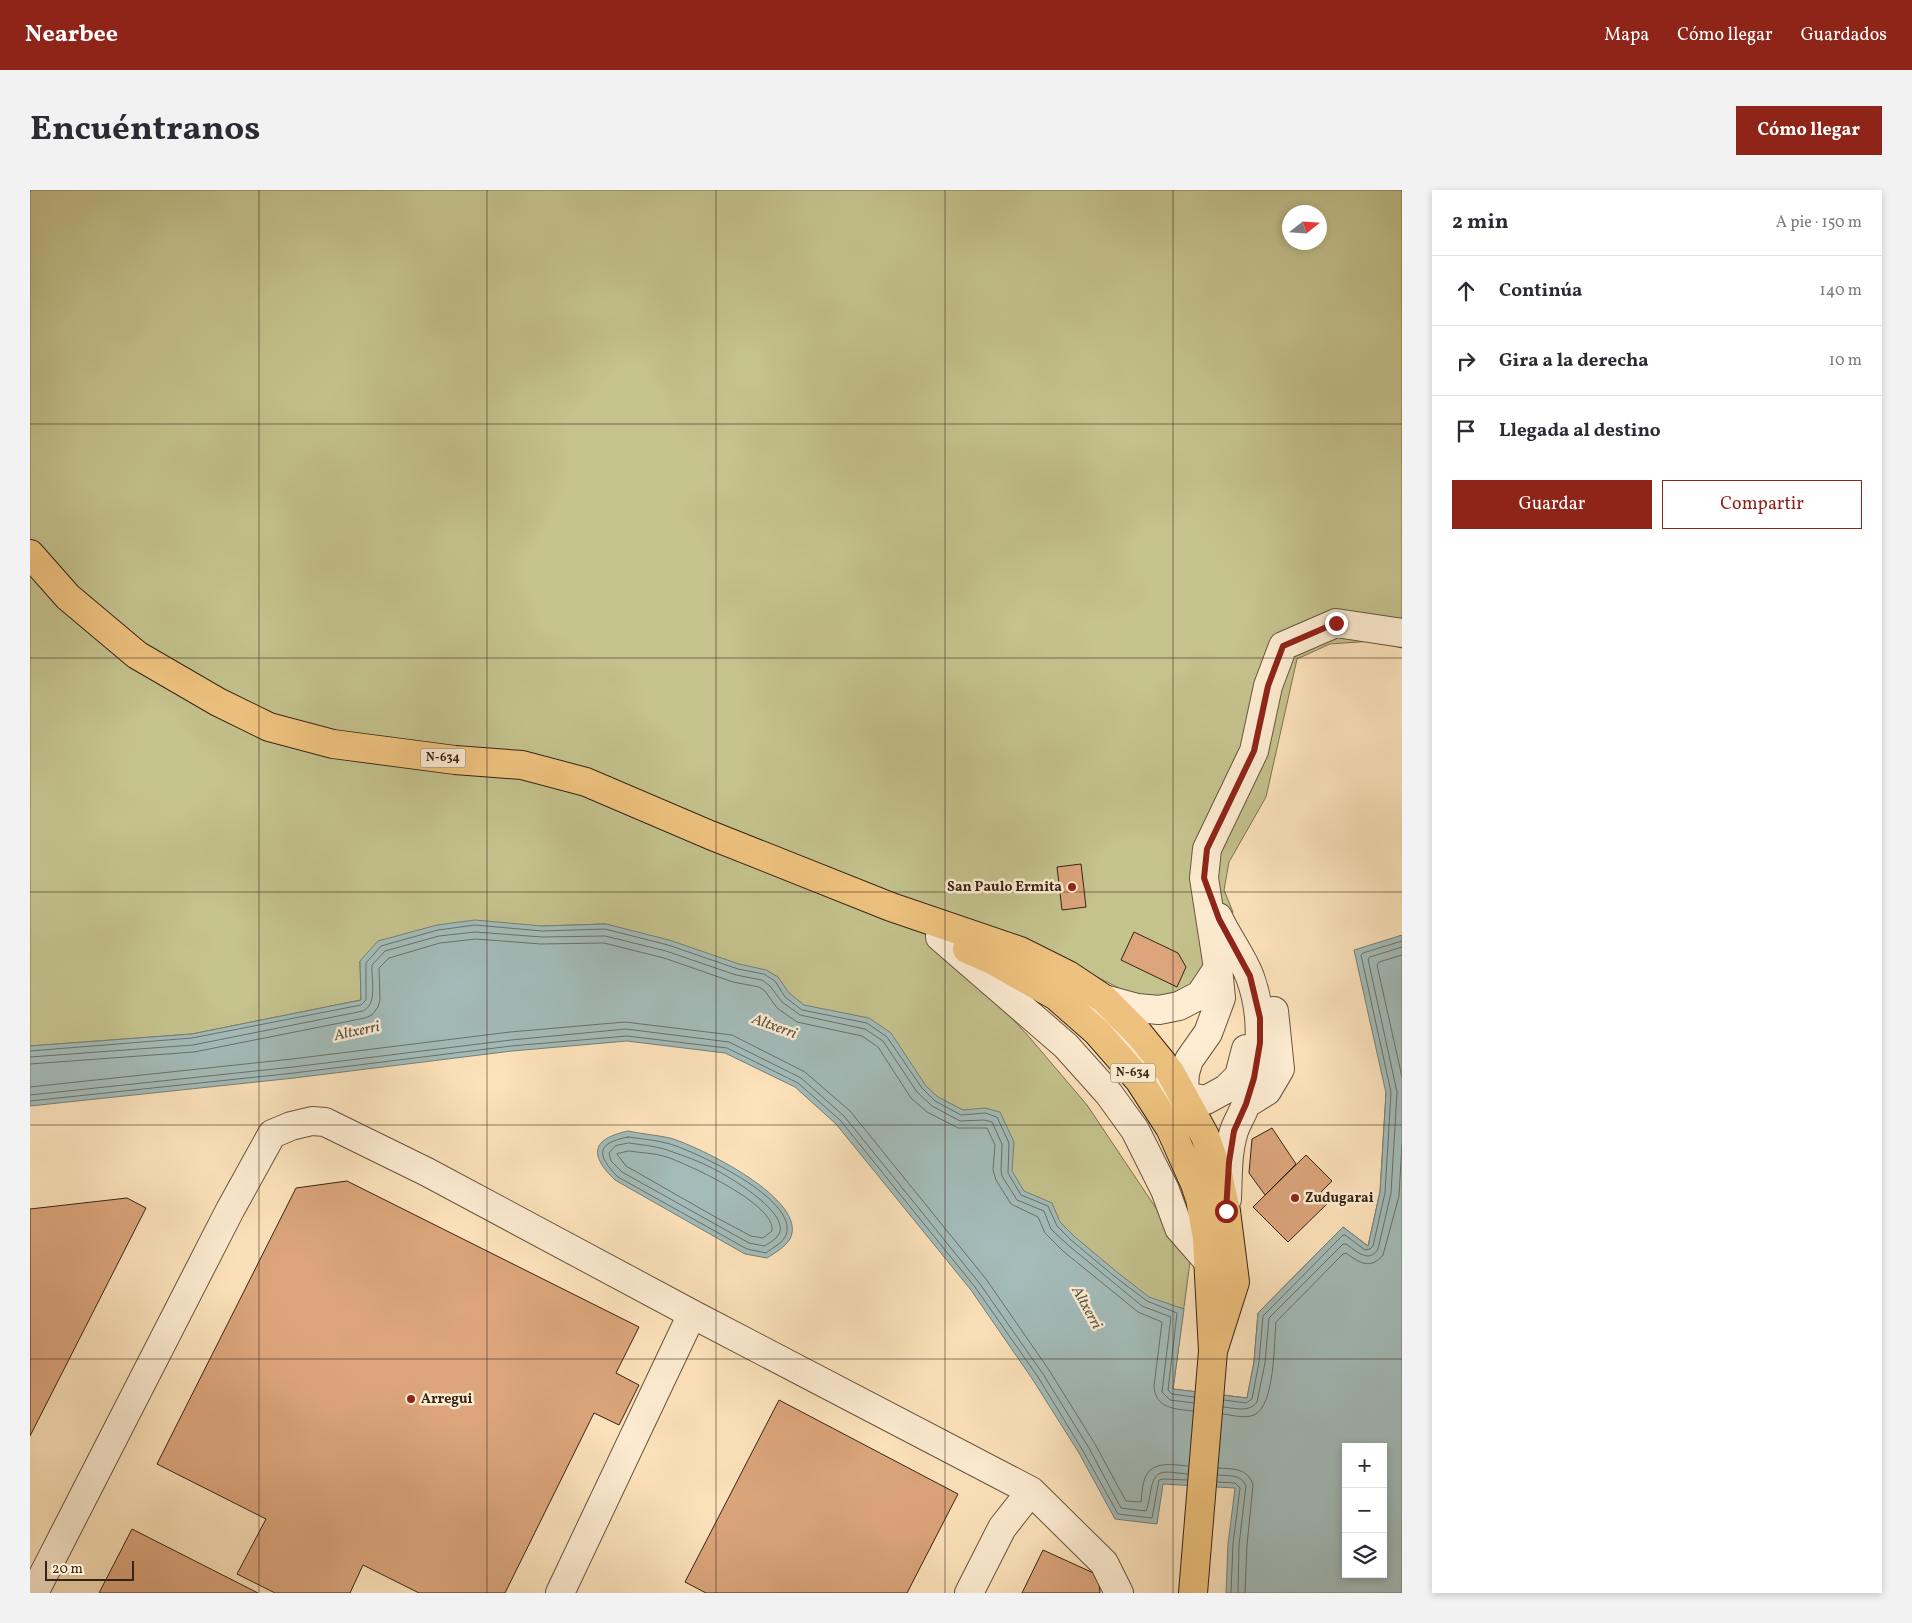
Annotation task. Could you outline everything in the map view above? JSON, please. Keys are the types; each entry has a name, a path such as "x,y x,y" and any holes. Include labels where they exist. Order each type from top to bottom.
{"highway":[{"name":"N-634","path":"30,554 68,597 137,655 218,702 269,727 333,744 455,760 522,765 586,782 710,835 891,907 1020,951 1068,976 1104,999 1138,1034 1170,1072 1205,1136 1217,1170 1226,1211 1235,1282 1213,1351"},
{"name":"N-634","path":"891,907 940,937 994,961 1056,996 1097,1032 1139,1080 1170,1128 1195,1184 1200,1199 1207,1238 1213,1351 1193,1585"}],"street":[{"path":"1195,1184 1183,1123 1185,1073 1189,1060 1208,1033 1222,998 1204,878 1207,849 1254,751 1268,686 1283,646 1336,623 1402,633"},
{"path":"1204,878 1219,919 1250,976 1260,1018 1260,1043 1254,1078 1246,1104 1234,1131 1229,1162 1226,1211"},
{"path":"1219,919 1249,937 1269,983 1277,1032 1280,1069 1267,1091 1246,1104"},
{"path":"940,937 1066,1046 1109,1094 1134,1130 1164,1190 1179,1228 1208,1260"},
{"path":"1104,999 1137,1008 1159,1010 1179,1006 1200,995 1218,968"},
{"path":"1056,996 1100,1017 1121,1035 1155,1078 1169,1091 1206,1100 1226,1089 1239,1076 1250,1026 1250,976"},
{"path":"34,1593 230,1210 272,1134 285,1128 312,1121 325,1122 427,1172 692,1314 1031,1491 1104,1563 1118,1593"},
{"path":"560,1593 692,1314"},
{"path":"969,1593 1002,1528 1031,1491"}],"shaded area":[{"path":"30,190 1402,190 1402,648 1373,641 1330,644 1297,659 1266,797 1229,862 1224,890 1233,912 1201,977 1178,996 1139,998 1085,971 956,957 1030,1038 1087,1105 1176,1238 1185,1244 1190,1262 1173,1389 1247,1398 1254,1362 1258,1313 1343,1227 1368,1246 1380,1192 1386,1093 1402,1153 1402,1416 1171,1406 1117,1353 606,924 542,926 360,961 361,1000 192,1034 30,1046"}],"water":[{"name":"Altxerri","path":"475,920 542,926 606,924 669,940 739,964 766,970 778,977 789,993 804,1005 869,1018 891,1033 926,1086 938,1097 963,1110 985,1108 1000,1112 1014,1142 1012,1171 1024,1191 1052,1203 1060,1222 1075,1237 1149,1297 1184,1309 1173,1389 1247,1398 1254,1362 1258,1313 1343,1227 1368,1246 1380,1192 1386,1093 1354,950 1402,935 1402,1593 1226,1593 1228,1544 1235,1488 1163,1484 1157,1524 1115,1519 1079,1453 1033,1380 971,1290 836,1124 795,1087 725,1053 627,1041 512,1051 294,1078 30,1106 30,1046 192,1034 361,1000 360,961 378,941 437,925"},
{"path":"628,1131 670,1138 684,1143 726,1163 748,1177 768,1192 784,1208 792,1224 788,1242 767,1258 745,1254 615,1180 601,1163 598,1149 601,1143 607,1139"}],"building":[{"name":"San Paulo Ermita","path":"1081,864 1086,907 1062,910 1057,867"},
{"path":"1134,932 1178,953 1186,967 1177,987 1121,960"},
{"path":"1272,1128 1296,1164 1265,1195 1249,1173 1252,1139"},
{"name":"Zudugarai","path":"1306,1155 1332,1181 1321,1192 1330,1201 1288,1242 1253,1207"},
{"name":"Arregui","path":"347,1181 639,1327 616,1373 639,1385 619,1425 594,1413 505,1593 419,1593 363,1565 350,1593 275,1593 237,1574 266,1519 157,1464 296,1188"},
{"path":"127,1198 146,1208 30,1436 30,1209"},
{"path":"779,1400 958,1494 907,1593 706,1593 685,1582"},
{"path":"132,1529 258,1593 99,1593"},
{"path":"1043,1550 1098,1575 1100,1593 1022,1593"}],"place":[{"name":"San Paulo Ermita","path":"1072,887"},
{"name":"Zudugarai","path":"1295,1198"},
{"name":"Arregui","path":"411,1399"}],"route":[{"path":"1226,1211 1229,1162 1234,1131 1246,1104 1254,1078 1260,1043 1260,1018 1250,976 1219,919 1204,878 1207,849 1254,751 1268,686 1283,646 1336,623"}]}
